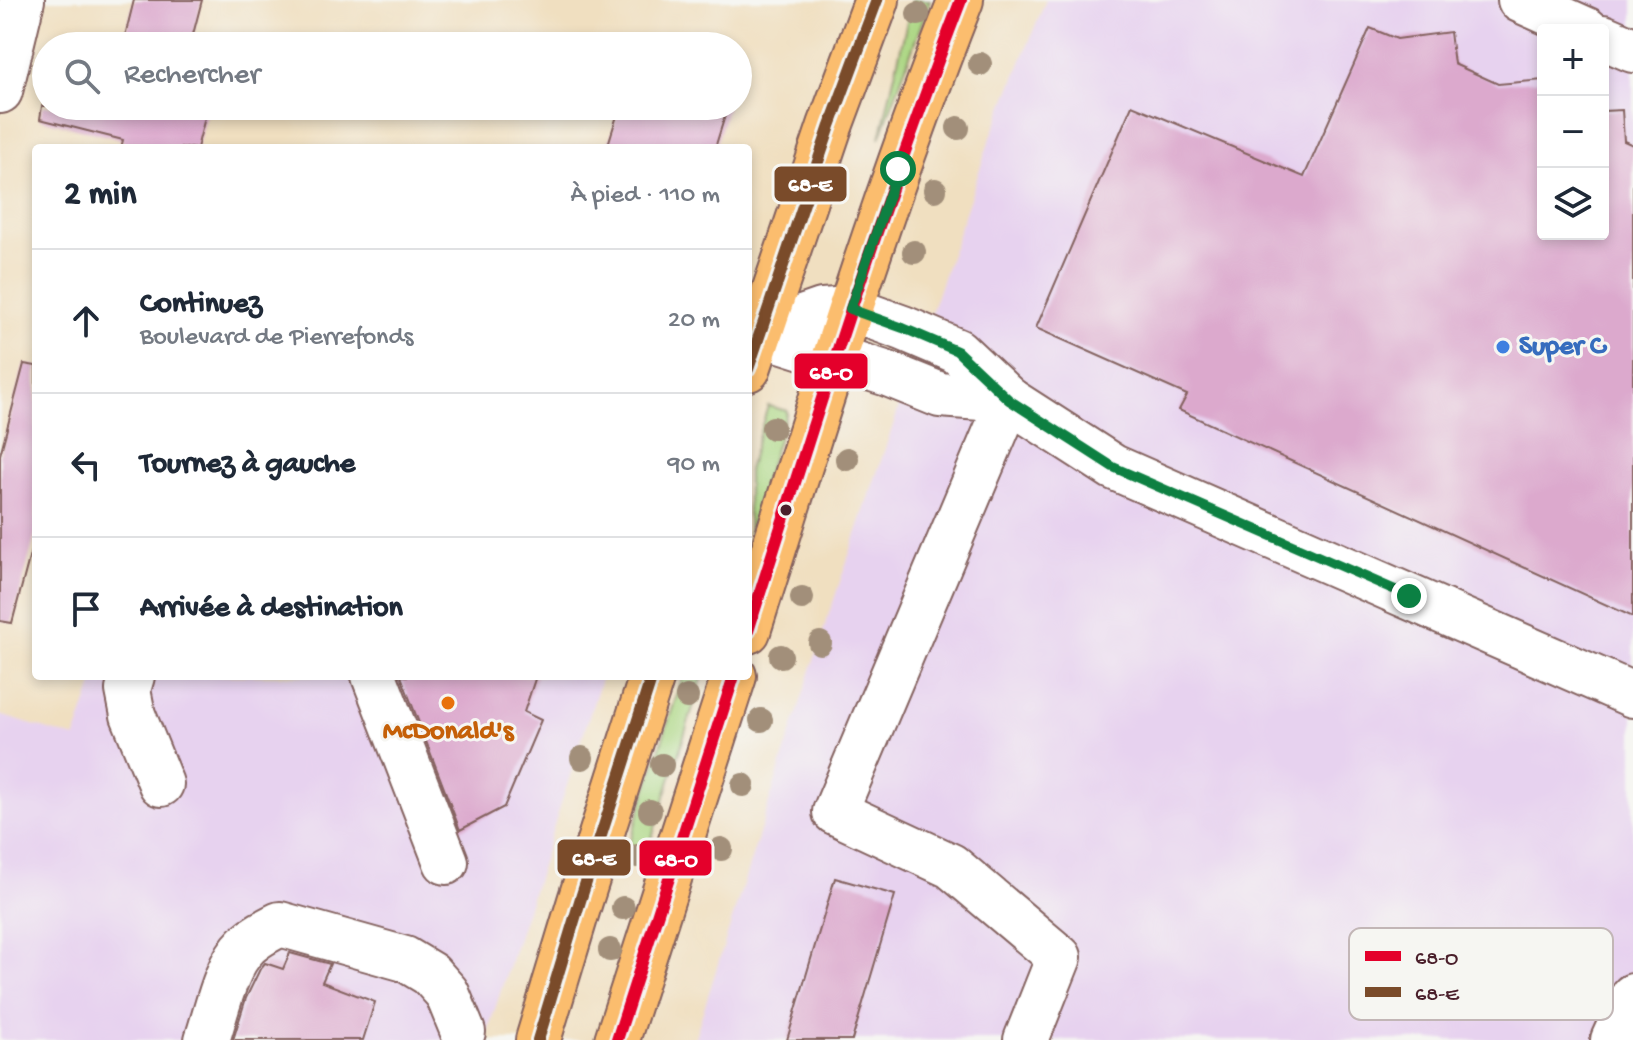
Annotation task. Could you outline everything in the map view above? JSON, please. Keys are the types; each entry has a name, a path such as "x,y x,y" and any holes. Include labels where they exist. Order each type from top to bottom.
{"main road":[{"path":"754,351 830,126 877,0"},
{"path":"752,618 850,309 928,83 961,0"},
{"path":"538,1040 651,680"},
{"path":"617,1040 733,680"}],"street":[{"path":"0,91 22,0"},
{"path":"1520,0 1574,24"},
{"path":"1609,40 1633,50"},
{"path":"754,351 822,311 850,309 903,328 957,351 1009,400 1113,467 1633,695"},
{"path":"754,351 835,356 940,395 1009,400"},
{"path":"1009,400 835,812 951,866 1059,957 1026,1040"},
{"path":"131,680 128,690 133,715 161,784"},
{"path":"376,680 446,862"},
{"path":"207,1040 231,968 245,946 280,924 405,959 430,974 447,993 463,1032"},
{"path":"1613,1040 1633,996"}],"shaded area":[{"path":"1046,0 1633,0 1633,1040 694,1040 822,635 989,142"},
{"path":"95,680 601,680 485,1040 0,1040 0,715 75,738"}],"green space":[{"path":"912,0 930,0 880,138"},
{"path":"768,406 787,411 752,521 752,457"},
{"path":"682,680 702,680 643,866 624,860"}],"building":[{"path":"134,0 202,0 194,32 126,32"},
{"path":"1370,28 1397,39 1450,32 1454,64 1498,84 1537,81 1537,240 1609,240 1609,111 1622,110 1624,141 1633,145 1633,617 1179,410 1187,395 1036,328 1132,105 1304,177"},
{"path":"44,120 204,120 198,144 122,144 123,140"},
{"path":"616,120 724,120 716,144 608,144"},
{"path":"24,364 32,365 32,547 12,623 0,621 0,455"},
{"path":"403,680 535,680 524,712 541,720 504,807 460,830"},
{"path":"835,878 895,895 852,1040 787,1040"},
{"path":"290,953 330,964 322,982 375,1002 363,1040 233,1040 246,998 260,969 265,963 283,969"}],"transit line":[{"name":"68-E","path":"752,357 830,126 877,0"},
{"name":"68-O","path":"752,618 876,235 961,0"},
{"name":"68-E","path":"538,1040 651,680"},
{"name":"68-O","path":"617,1040 733,680"}],"place":[{"name":"Super C","path":"1503,347"},
{"name":"McDonald's","path":"448,703"}],"route":[{"path":"898,169 850,309 957,351 1009,400 1113,467 1409,596"}]}
